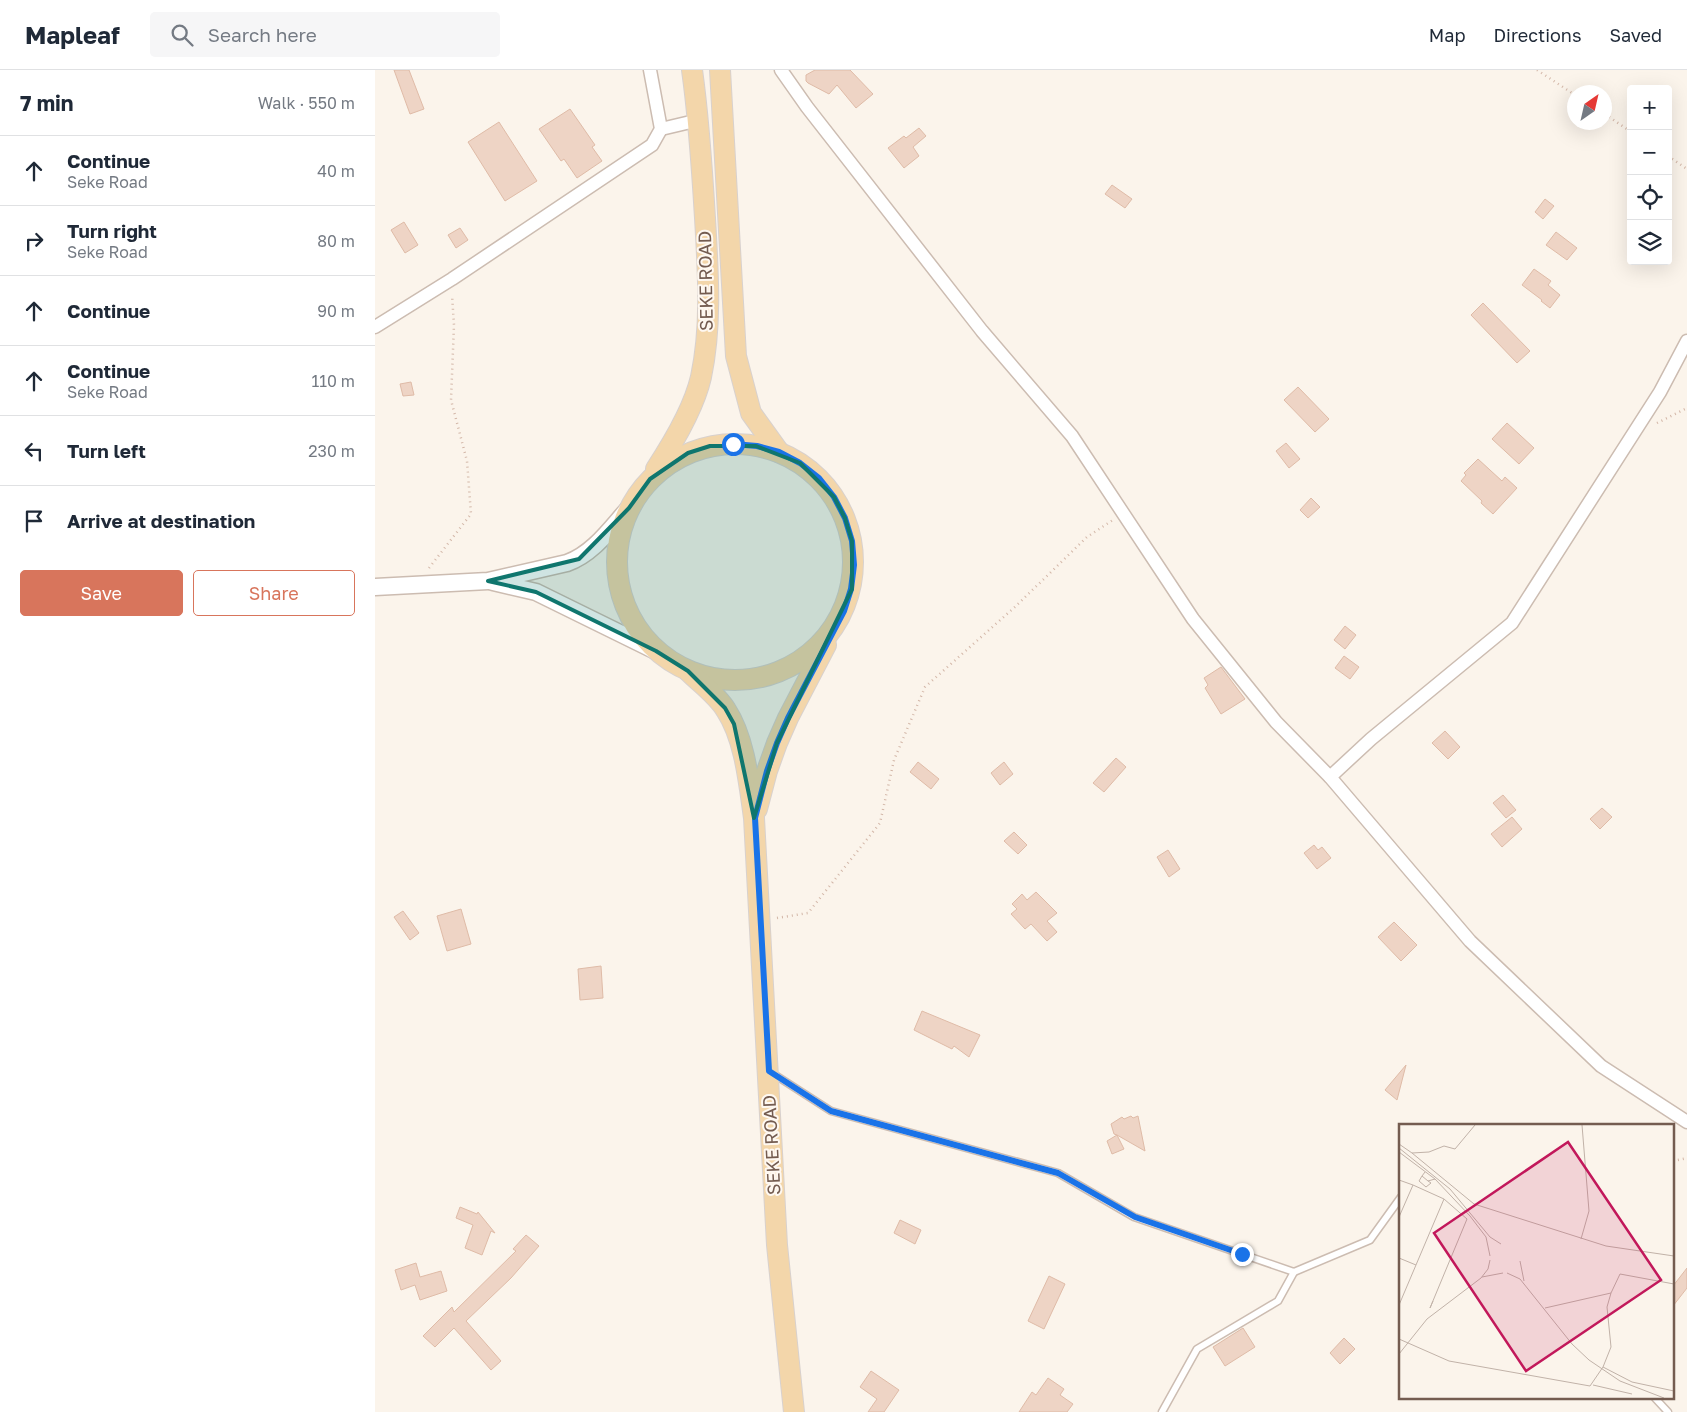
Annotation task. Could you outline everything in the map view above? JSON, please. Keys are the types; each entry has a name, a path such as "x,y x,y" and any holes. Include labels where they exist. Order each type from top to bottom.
{"main road":[{"name":"SEKE ROAD","path":"650,480 672,444 687,414 700,379 707,339 708,270 699,120 692,70"},
{"name":"SEKE ROAD","path":"721,70 736,356 751,413 779,452"},
{"name":"SEKE ROAD","path":"733,444 757,446 779,452 800,463 819,478 834,497 845,518 852,541 854,565 851,589 844,611 832,632 814,652 792,667 767,677 741,681 714,679 688,671 656,651 639,632 626,609 618,584 616,558 620,532 629,508 638,493 650,480 667,464 681,457 710,446 733,444"},
{"path":"755,818 767,771 777,743 832,632"},
{"path":"688,671 725,708 734,724 747,772 755,818"},
{"name":"SEKE ROAD","path":"755,818 777,1245 794,1412"}],"street":[{"path":"375,327 452,279 652,145 661,129 650,70"},
{"path":"781,70 807,107 982,331 1072,436 1193,619 1276,722 1330,777 1470,941 1601,1066 1687,1122"},
{"path":"661,129 699,120"},
{"path":"1330,777 1371,739 1511,623 1660,392 1687,341"},
{"path":"375,587 488,581 579,559 592,548 629,508"},
{"path":"488,581 536,592 656,651"}],"lane":[{"path":"769,1071 831,1111 1058,1173 1135,1217 1294,1272"},
{"path":"1162,1412 1197,1349 1278,1301 1294,1272 1370,1240 1399,1200"},
{"path":"1657,1400 1668,1412"}],"path":[{"path":"1537,70 1567,90"},
{"path":"1612,119 1628,130"},
{"path":"1672,159 1687,169"},
{"path":"417,584 471,514 467,461 451,400 454,325 452,279"},
{"path":"1655,424 1687,408"},
{"path":"761,921 808,912 881,823 894,760 925,687 1016,606 1087,537 1123,514"}],"highlighted area":[{"path":"710,446 756,446 800,463 834,497 845,518 852,541 852,589 777,743 754,818 734,724 725,708 688,671 656,651 536,592 488,581 579,559 629,508 650,479 688,453"}],"building":[{"path":"394,70 409,70 424,109 410,114"},
{"path":"815,70 850,70 873,94 856,108 837,85 829,94 808,83 806,75"},
{"path":"570,109 595,145 592,147 602,161 577,178 564,159 561,161 539,129"},
{"path":"499,122 537,181 505,201 468,142"},
{"path":"919,128 926,136 913,147 919,156 904,168 888,148"},
{"path":"1112,185 1132,199 1125,208 1105,194"},
{"path":"1545,199 1554,206 1543,219 1535,212"},
{"path":"404,222 418,245 405,253 391,230"},
{"path":"460,228 468,240 456,248 448,235"},
{"path":"1556,232 1577,248 1567,260 1546,245"},
{"path":"1534,269 1551,281 1548,285 1560,295 1550,308 1522,285"},
{"path":"1483,303 1530,351 1517,363 1471,315"},
{"path":"411,382 414,395 403,396 400,384"},
{"path":"1298,387 1329,419 1315,432 1284,400"},
{"path":"1507,423 1534,448 1519,464 1492,439"},
{"path":"1286,443 1300,459 1289,468 1276,451"},
{"path":"1478,459 1502,481 1505,477 1517,488 1493,514 1461,481 1466,475 1464,473"},
{"path":"1311,498 1320,507 1308,518 1300,510"},
{"path":"1345,626 1356,635 1345,649 1334,640"},
{"path":"1344,656 1359,667 1350,679 1335,668"},
{"path":"1221,667 1245,699 1221,714 1205,688 1208,685 1204,678"},
{"path":"1445,731 1460,747 1448,759 1432,743"},
{"path":"1116,758 1126,767 1104,792 1093,783"},
{"path":"918,762 939,779 931,789 910,772"},
{"path":"1004,762 1013,774 1000,785 991,773"},
{"path":"1503,795 1516,810 1506,818 1493,803"},
{"path":"1602,808 1612,817 1600,829 1590,819"},
{"path":"1512,817 1522,829 1502,847 1491,834"},
{"path":"1014,832 1027,845 1018,854 1004,841"},
{"path":"1314,845 1318,850 1322,847 1331,858 1317,869 1304,853"},
{"path":"1168,850 1180,869 1169,877 1157,857"},
{"path":"1036,892 1057,913 1047,921 1057,932 1047,941 1031,924 1025,929 1011,914 1017,909 1012,904 1022,894 1027,900"},
{"path":"461,909 471,944 447,951 437,916"},
{"path":"403,911 419,933 410,940 394,917"},
{"path":"1394,922 1417,945 1401,961 1378,937"},
{"path":"601,966 603,998 580,1000 578,969"},
{"path":"922,1011 980,1035 969,1057 954,1046 952,1049 914,1030"},
{"path":"1406,1065 1397,1100 1385,1090"},
{"path":"1138,1116 1145,1151 1114,1134 1111,1124 1122,1117 1124,1119"},
{"path":"1117,1135 1124,1149 1112,1154 1107,1141"},
{"path":"460,1207 477,1214 478,1212 495,1233 491,1231 482,1255 465,1248 473,1225 456,1218"},
{"path":"900,1220 921,1230 915,1244 894,1233"},
{"path":"526,1235 539,1246 511,1278 466,1321 501,1361 491,1370 454,1328 435,1347 423,1336 452,1307 454,1312 516,1251 513,1249"},
{"path":"416,1263 420,1277 441,1271 447,1291 420,1300 415,1285 401,1290 395,1270"},
{"path":"1687,1268 1687,1288 1675,1303 1675,1283"},
{"path":"1049,1276 1065,1284 1044,1329 1028,1321"},
{"path":"1243,1328 1255,1347 1225,1366 1213,1347"},
{"path":"1344,1338 1355,1349 1340,1364 1330,1353"},
{"path":"871,1371 899,1390 884,1412 868,1412 877,1399 860,1387"},
{"path":"1048,1378 1064,1389 1060,1395 1073,1404 1067,1412 1019,1412 1032,1392 1036,1395"}],"route":[{"path":"733,444 757,446 779,452 800,463 819,478 834,497 845,518 852,541 854,565 851,589 844,611 788,718 777,743 767,771 755,818 769,1071 831,1111 1058,1173 1135,1217 1242,1254"}]}
